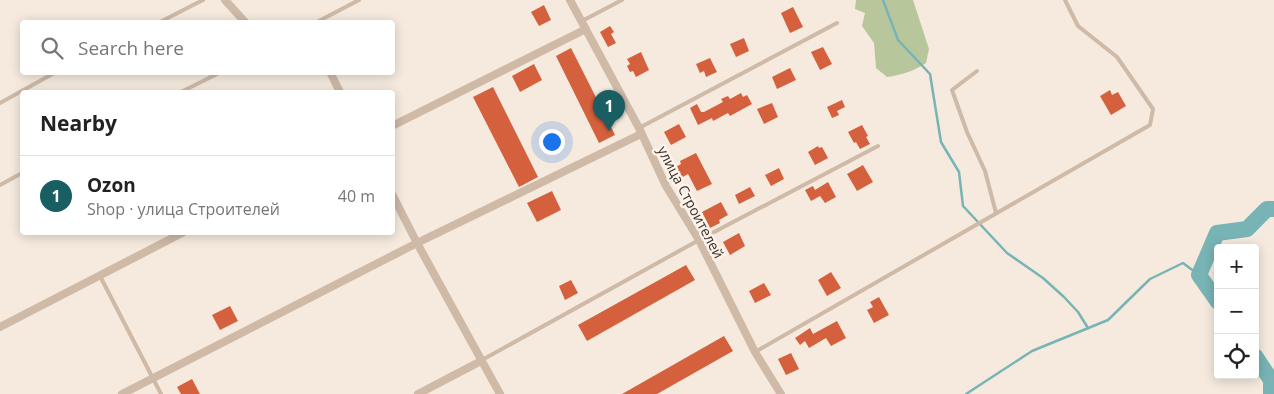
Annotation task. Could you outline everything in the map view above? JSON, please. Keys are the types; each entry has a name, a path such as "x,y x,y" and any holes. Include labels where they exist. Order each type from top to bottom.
{"street":[{"path":"225,0 243,20"},
{"name":"улица Строителей","path":"570,0 640,131 666,186 699,240 755,352 781,394"},
{"path":"395,124 584,25"},
{"path":"332,75 339,90"},
{"path":"122,394 640,131"},
{"path":"395,200 500,394"},
{"path":"0,327 178,235"},
{"path":"418,394 481,361"}],"lane":[{"path":"164,20 202,0"},
{"path":"321,20 359,0"},
{"path":"584,25 622,0"},
{"path":"755,352 1150,125 1152,109 1117,57 1078,26 1065,0"},
{"path":"640,131 837,22"},
{"path":"977,71 952,90 967,132 985,172 996,214"},
{"path":"23,90 51,75"},
{"path":"185,90 215,75"},
{"path":"0,103 20,92"},
{"path":"481,361 699,240 878,146"},
{"path":"0,185 20,174"},
{"path":"100,276 160,394"}],"green space":[{"path":"856,0 913,0 929,49 926,63 908,72 887,77 876,68 874,43 862,26 865,13 855,9"}],"building":[{"path":"544,5 551,20 539,26 531,12"},
{"path":"793,7 803,27 790,33 781,13"},
{"path":"610,26 614,32 611,34 616,43 608,47 600,32"},
{"path":"744,38 749,51 736,57 730,44"},
{"path":"823,47 832,64 820,70 811,52"},
{"path":"571,48 615,135 599,143 556,56"},
{"path":"641,52 649,70 636,77 627,66 630,64 627,59"},
{"path":"710,58 717,72 706,77 704,71 700,73 696,64"},
{"path":"534,64 542,80 520,92 512,76"},
{"path":"790,68 796,80 777,89 772,77"},
{"path":"493,87 538,177 519,187 473,97"},
{"path":"1110,90 1112,95 1118,92 1126,106 1111,115 1100,96"},
{"path":"741,93 743,97 747,95 752,104 730,116 728,113 713,121 712,118 698,125 690,108 697,104 701,112 704,112 723,102 721,99 728,96 730,99"},
{"path":"842,100 845,107 837,111 839,115 832,118 827,107"},
{"path":"772,103 778,117 764,124 757,109"},
{"path":"679,124 686,137 671,145 664,132"},
{"path":"862,125 870,144 860,149 848,132"},
{"path":"818,146 819,148 822,147 828,158 815,165 808,152"},
{"path":"696,153 712,184 697,191 688,174 681,178 676,167 681,164 680,161"},
{"path":"863,165 873,182 857,191 847,174"},
{"path":"779,168 784,179 771,186 765,175"},
{"path":"828,182 836,197 825,203 820,196 811,201 805,190 813,186 815,190"},
{"path":"750,187 755,196 739,204 735,195"},
{"path":"552,191 561,210 537,222 527,203"},
{"path":"721,202 728,215 719,220 720,223 710,228 702,212"},
{"path":"739,233 745,246 730,255 723,242"},
{"path":"686,265 695,280 587,341 578,325"},
{"path":"831,272 841,288 827,296 818,280"},
{"path":"571,280 578,293 565,300 559,286"},
{"path":"764,283 771,295 755,303 749,291"},
{"path":"879,297 889,315 874,323 867,310 873,307 870,302"},
{"path":"230,306 238,321 220,330 212,315"},
{"path":"837,321 846,338 831,346 826,338 809,348 805,341 800,345 795,338 810,328 813,334"},
{"path":"724,336 733,351 657,394 622,394"},
{"path":"791,353 799,369 786,375 778,359"},
{"path":"192,379 200,394 181,394 177,387"}],"waterway":[{"path":"883,0 898,40 930,74 941,142 959,172 963,206 1007,253 1043,278 1064,297 1078,312 1088,328"},
{"path":"1214,296 1199,275 1217,233 1247,229 1267,209 1274,209"},
{"path":"966,394 1032,351 1108,320 1150,279 1183,263 1199,275"},
{"path":"1259,362 1271,380 1271,394"}],"place":[{"name":"Ozon","path":"609,131"}]}
